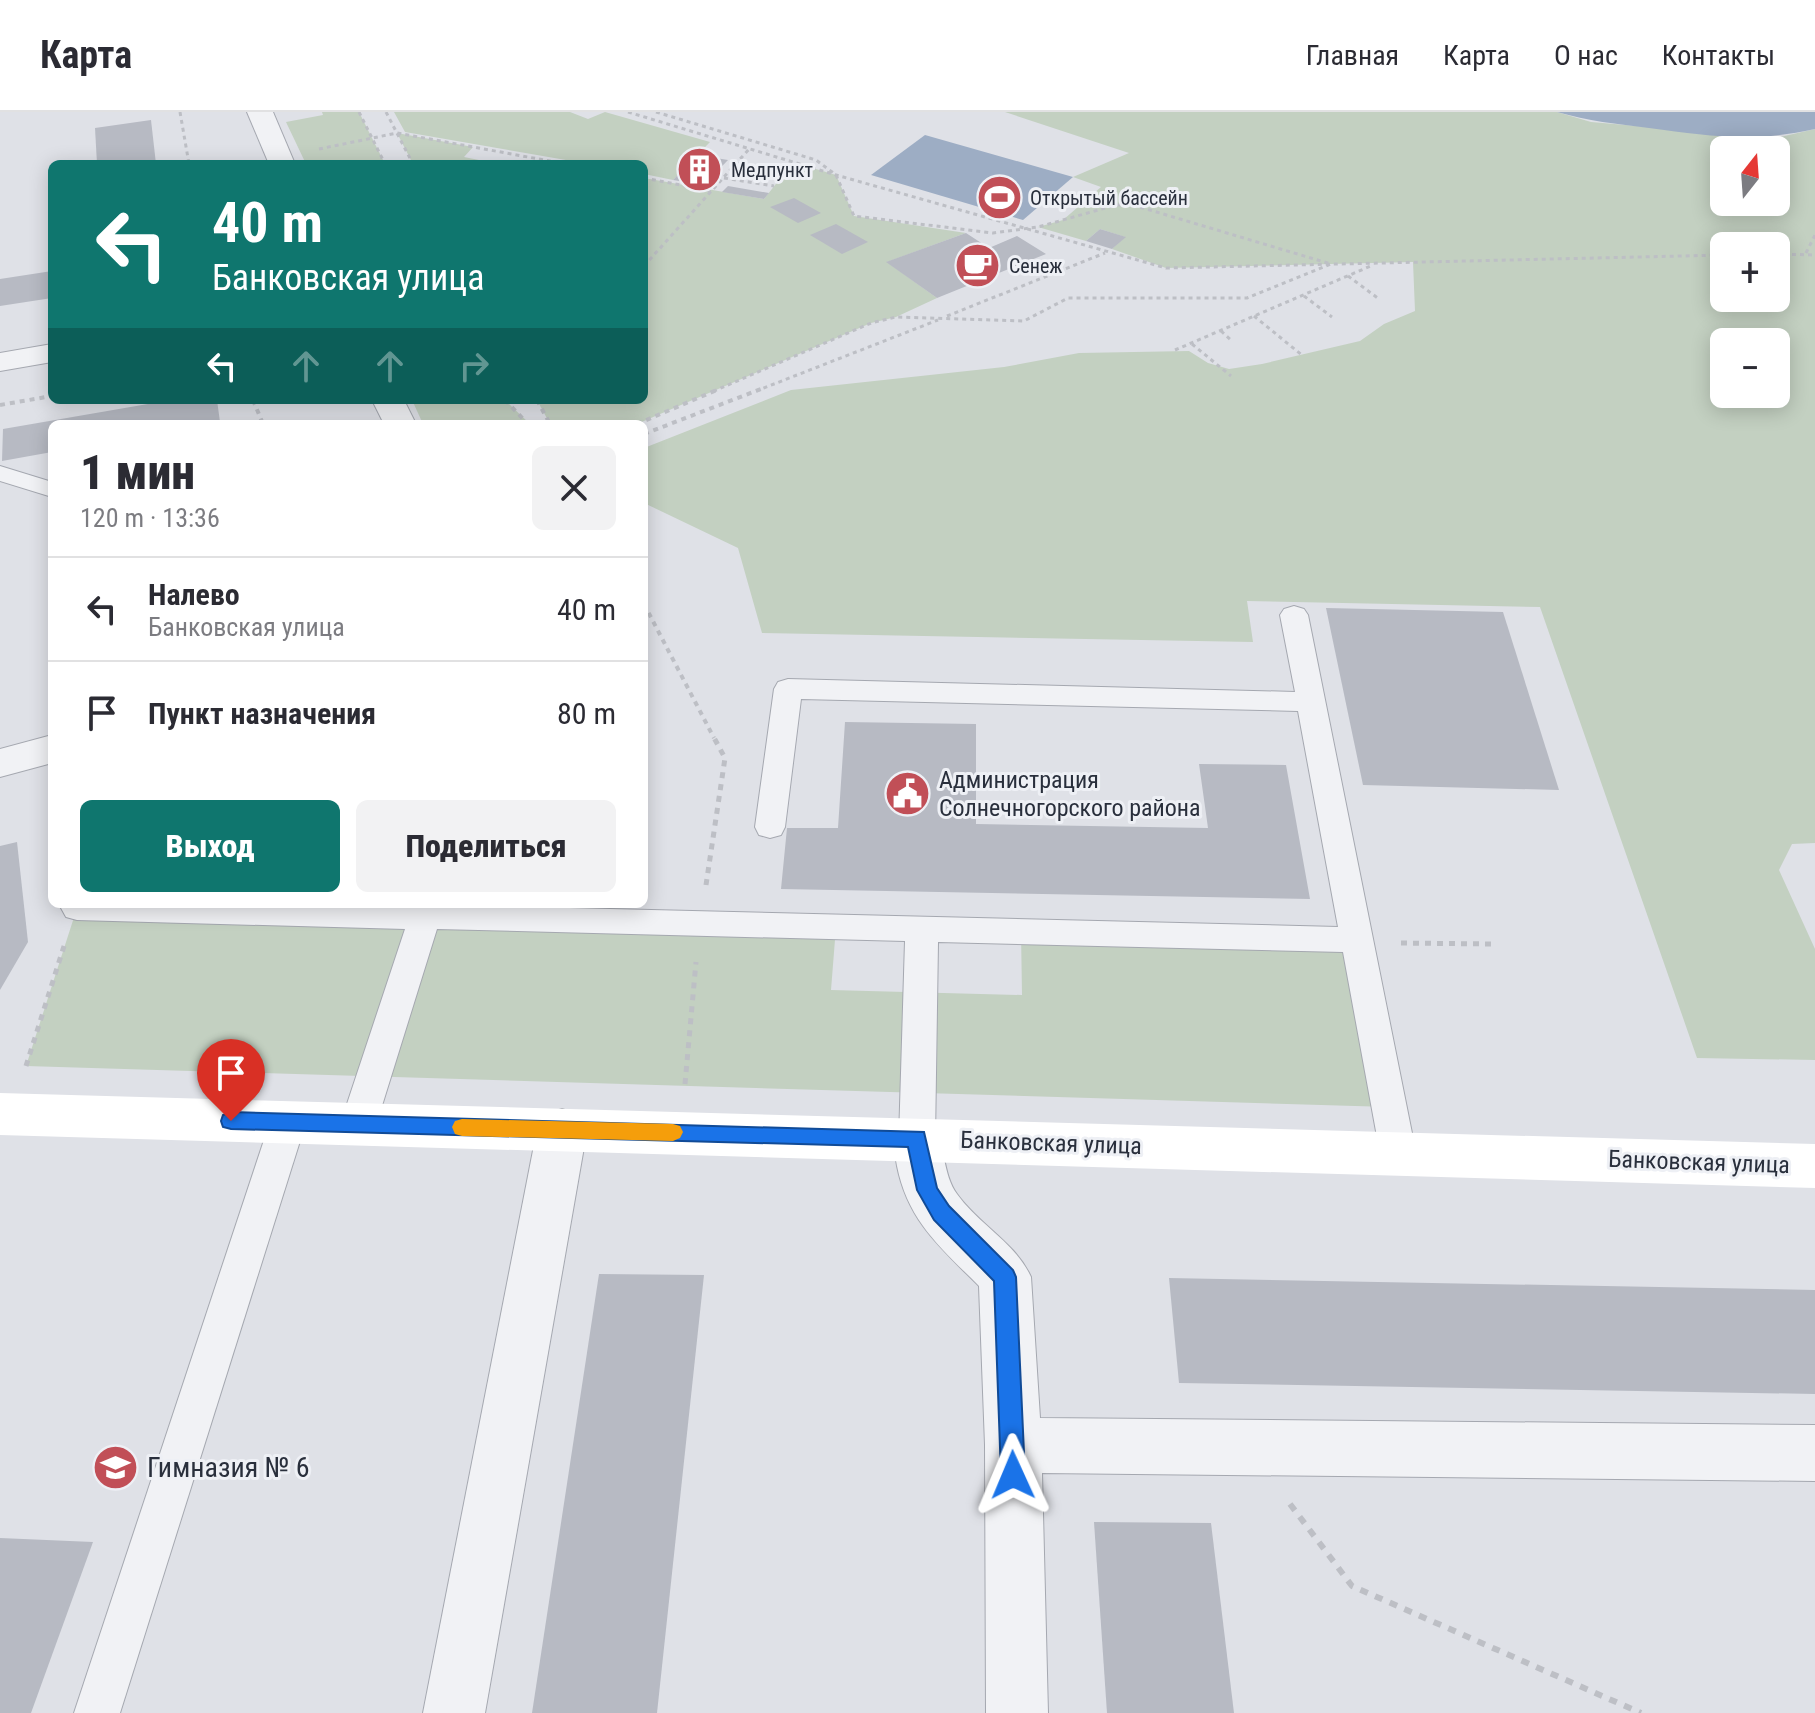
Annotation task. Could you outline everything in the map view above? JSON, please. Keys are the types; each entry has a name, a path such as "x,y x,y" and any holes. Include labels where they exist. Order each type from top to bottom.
{"street":[{"path":"260,112 281,160"},
{"path":"0,362 48,354"},
{"path":"0,763 48,750"},
{"name":"Банковская улица","path":"0,1114 1815,1166"},
{"path":"454,1713 562,1130"},
{"path":"917,1139 927,1190 941,1213 1005,1277 1013,1445 1017,1713"},
{"path":"1013,1445 1815,1453"}],"lane":[{"path":"0,473 48,489"},
{"path":"1294,615 1398,1153"},
{"path":"770,827 788,689 1310,702"},
{"path":"77,908 1356,940"},
{"path":"358,1125 425,917"},
{"path":"917,1139 922,929"},
{"path":"97,1713 288,1122"}],"path":[{"path":"180,112 188,160"},
{"path":"359,112 383,160"},
{"path":"386,112 411,160"},
{"path":"628,112 836,175 1166,268 1710,255"},
{"path":"656,112 816,160 836,175 854,216 993,233 1024,229 1116,205 1133,205 1331,264"},
{"path":"285,160 397,133 544,160"},
{"path":"648,262 756,141"},
{"path":"735,165 785,173 799,164"},
{"path":"723,178 774,186"},
{"path":"648,179 712,191"},
{"path":"1806,253 1815,235"},
{"path":"648,432 1107,252"},
{"path":"1790,254 1815,255"},
{"path":"1175,350 1377,263"},
{"path":"646,420 871,323 896,317 1024,321 1068,298 1247,298 1331,264"},
{"path":"1347,276 1379,299"},
{"path":"1303,295 1332,317"},
{"path":"1254,316 1303,356"},
{"path":"1221,331 1232,341"},
{"path":"1192,344 1231,376"},
{"path":"0,405 48,397"},
{"path":"506,404 524,420"},
{"path":"648,612 725,758"},
{"path":"26,1066 77,908"},
{"path":"1356,940 1493,944"},
{"path":"1247,1447 1352,1586 1641,1713"}],"green space":[{"path":"322,112 359,112 383,160 304,160 286,122 323,115"},
{"path":"394,112 570,112 588,119 605,112 710,142 673,180 648,175 648,160 566,160 405,132"},
{"path":"1005,112 1557,112 1591,122 1753,136 1710,136 1710,216 1790,216 1790,136 1785,136 1815,129 1815,843 1792,844 1779,870 1815,949 1815,1060 1697,1058 1540,607 1247,601 1253,642 762,633 738,548 648,505 648,446 791,390 1004,367 1079,353 1189,351 1208,363 1229,369 1360,341 1384,324 1415,311 1413,262 1166,268 1112,249 1125,237 1100,229 1086,241 1038,227 1063,220 1101,187 1073,177 1129,153"},
{"path":"397,133 473,147 464,157 479,160 411,160"},
{"path":"799,164 836,175 854,216 966,233 887,262 937,298 896,317 871,323 646,420 548,420 539,404 648,404 648,179 764,199 783,175"},
{"path":"414,404 509,404 526,420 421,420"},
{"path":"77,908 836,927 831,990 1022,995 1021,932 1356,940 1389,1107 26,1066"}],"water":[{"path":"1557,112 1815,112 1815,129 1771,136 1712,136 1580,118"},
{"name":"Открытый бассейн","path":"925,135 1073,177 1023,220 871,175"}],"building":[{"path":"151,120 156,160 97,160 95,128"},
{"name":"Медпункт","path":"697,155 728,160 704,185 673,180"},
{"path":"728,186 769,193 764,199 722,192"},
{"path":"794,198 821,213 798,223 770,207"},
{"path":"836,224 868,242 842,254 810,235"},
{"path":"1100,229 1126,237 1112,249 1086,241"},
{"name":"Сенеж","path":"966,233 989,248 1017,236 1046,254 937,298 886,262"},
{"path":"48,272 48,299 0,306 0,279"},
{"path":"148,404 218,404 220,420 55,420"},
{"path":"48,421 48,453 2,461 3,429"},
{"path":"1326,608 1503,612 1559,790 1363,785"},
{"name":"Администрация Солнечногорского района","path":"845,722 976,724 976,824 1208,828 1199,764 1286,765 1310,899 781,889 787,828 838,828"},
{"path":"17,842 28,942 0,990 0,846"},
{"path":"599,1274 704,1275 657,1713 532,1713"},
{"path":"1169,1278 1815,1290 1815,1394 1179,1383"},
{"path":"1094,1522 1211,1523 1234,1713 1107,1713"},
{"path":"0,1538 93,1542 31,1713 0,1713"}],"slow traffic":[{"path":"462,1127 673,1132"}],"place":[{"name":"Медпункт","path":"700,170"},
{"name":"Открытый бассейн","path":"999,198"},
{"name":"Сенеж","path":"978,266"},
{"name":"Администрация Солнечногорского района","path":"908,794"},
{"name":"Гимназия № 6","path":"116,1467"}],"route":[{"path":"231,1121 917,1139 927,1190 941,1213 1005,1277 1013,1475"}]}
